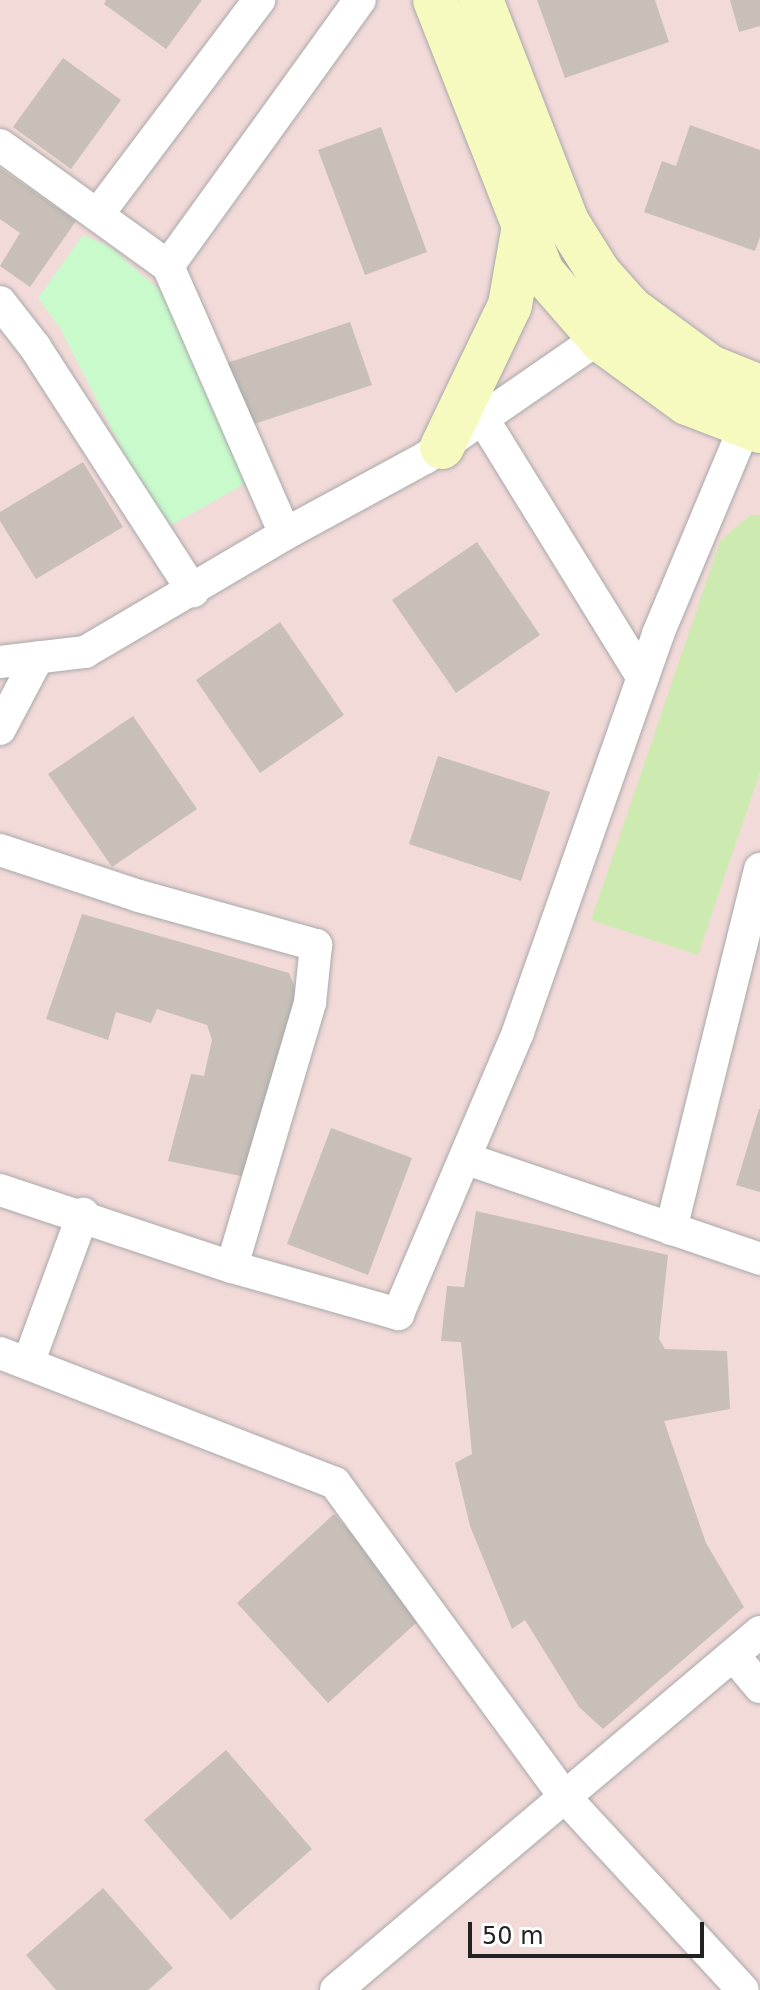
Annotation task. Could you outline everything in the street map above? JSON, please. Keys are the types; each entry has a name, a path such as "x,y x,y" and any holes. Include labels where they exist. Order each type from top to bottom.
{"main road":[{"path":"435,0 542,272 602,341 687,403 757,404"},
{"path":"481,0 567,222 599,273 631,309 757,404"},
{"path":"442,447 510,305 525,223"}],"street":[{"path":"98,214 259,0"},
{"path":"168,266 360,0"},
{"path":"0,145 168,266 285,534"},
{"path":"0,302 35,347 193,591"},
{"path":"0,662 85,652 285,534 326,516 442,447 531,380 602,341 631,309"},
{"path":"0,1190 83,1214 232,1267 398,1314 423,1248 467,1159 518,1032 643,678 757,404"},
{"path":"483,419 643,678"},
{"path":"0,729 38,657"},
{"path":"0,850 139,896 316,945 310,1003 232,1267"},
{"path":"671,1229 760,869"},
{"path":"467,1159 760,1259"},
{"path":"83,1214 15,1357 335,1483 563,1795 743,1990"},
{"path":"336,1990 563,1795 760,1632"},
{"path":"733,1655 760,1687"}],"shaded area":[{"path":"0,0 760,0 760,1990 0,1990"}],"green space":[{"path":"83,235 109,246 162,292 251,480 163,530 60,328 38,298"},
{"path":"750,515 760,515 760,772 698,955 591,920 720,541"}],"building":[{"path":"106,0 202,0 166,49 104,4"},
{"path":"537,0 655,0 669,42 565,78"},
{"path":"730,0 760,0 760,26 739,32"},
{"path":"63,58 121,100 71,169 13,127"},
{"path":"690,125 760,150 760,237 755,251 644,212 662,161 676,166"},
{"path":"381,127 427,252 365,275 318,150"},
{"path":"0,168 76,221 30,287 0,266 20,233 0,219"},
{"path":"350,322 372,385 245,427 224,364"},
{"path":"83,462 123,527 36,579 0,521 0,512"},
{"path":"477,542 540,635 456,693 392,600"},
{"path":"280,622 344,715 260,773 196,680"},
{"path":"133,716 197,809 112,867 48,774"},
{"path":"438,756 550,792 521,881 409,844"},
{"path":"82,914 289,973 297,993 250,1178 168,1161 191,1074 204,1076 212,1040 207,1025 157,1009 151,1023 116,1012 108,1040 46,1019"},
{"path":"760,1109 760,1192 736,1185"},
{"path":"331,1128 412,1158 368,1275 287,1244"},
{"path":"476,1211 668,1255 659,1339 665,1349 727,1351 730,1409 664,1421 706,1543 744,1607 603,1729 579,1707 525,1620 512,1629 470,1526 455,1463 472,1454 461,1342 441,1341 447,1286 464,1287"},
{"path":"334,1514 426,1614 328,1703 237,1603"},
{"path":"226,1750 312,1849 231,1920 144,1820"},
{"path":"103,1888 173,1968 148,1990 56,1990 26,1955"}]}
